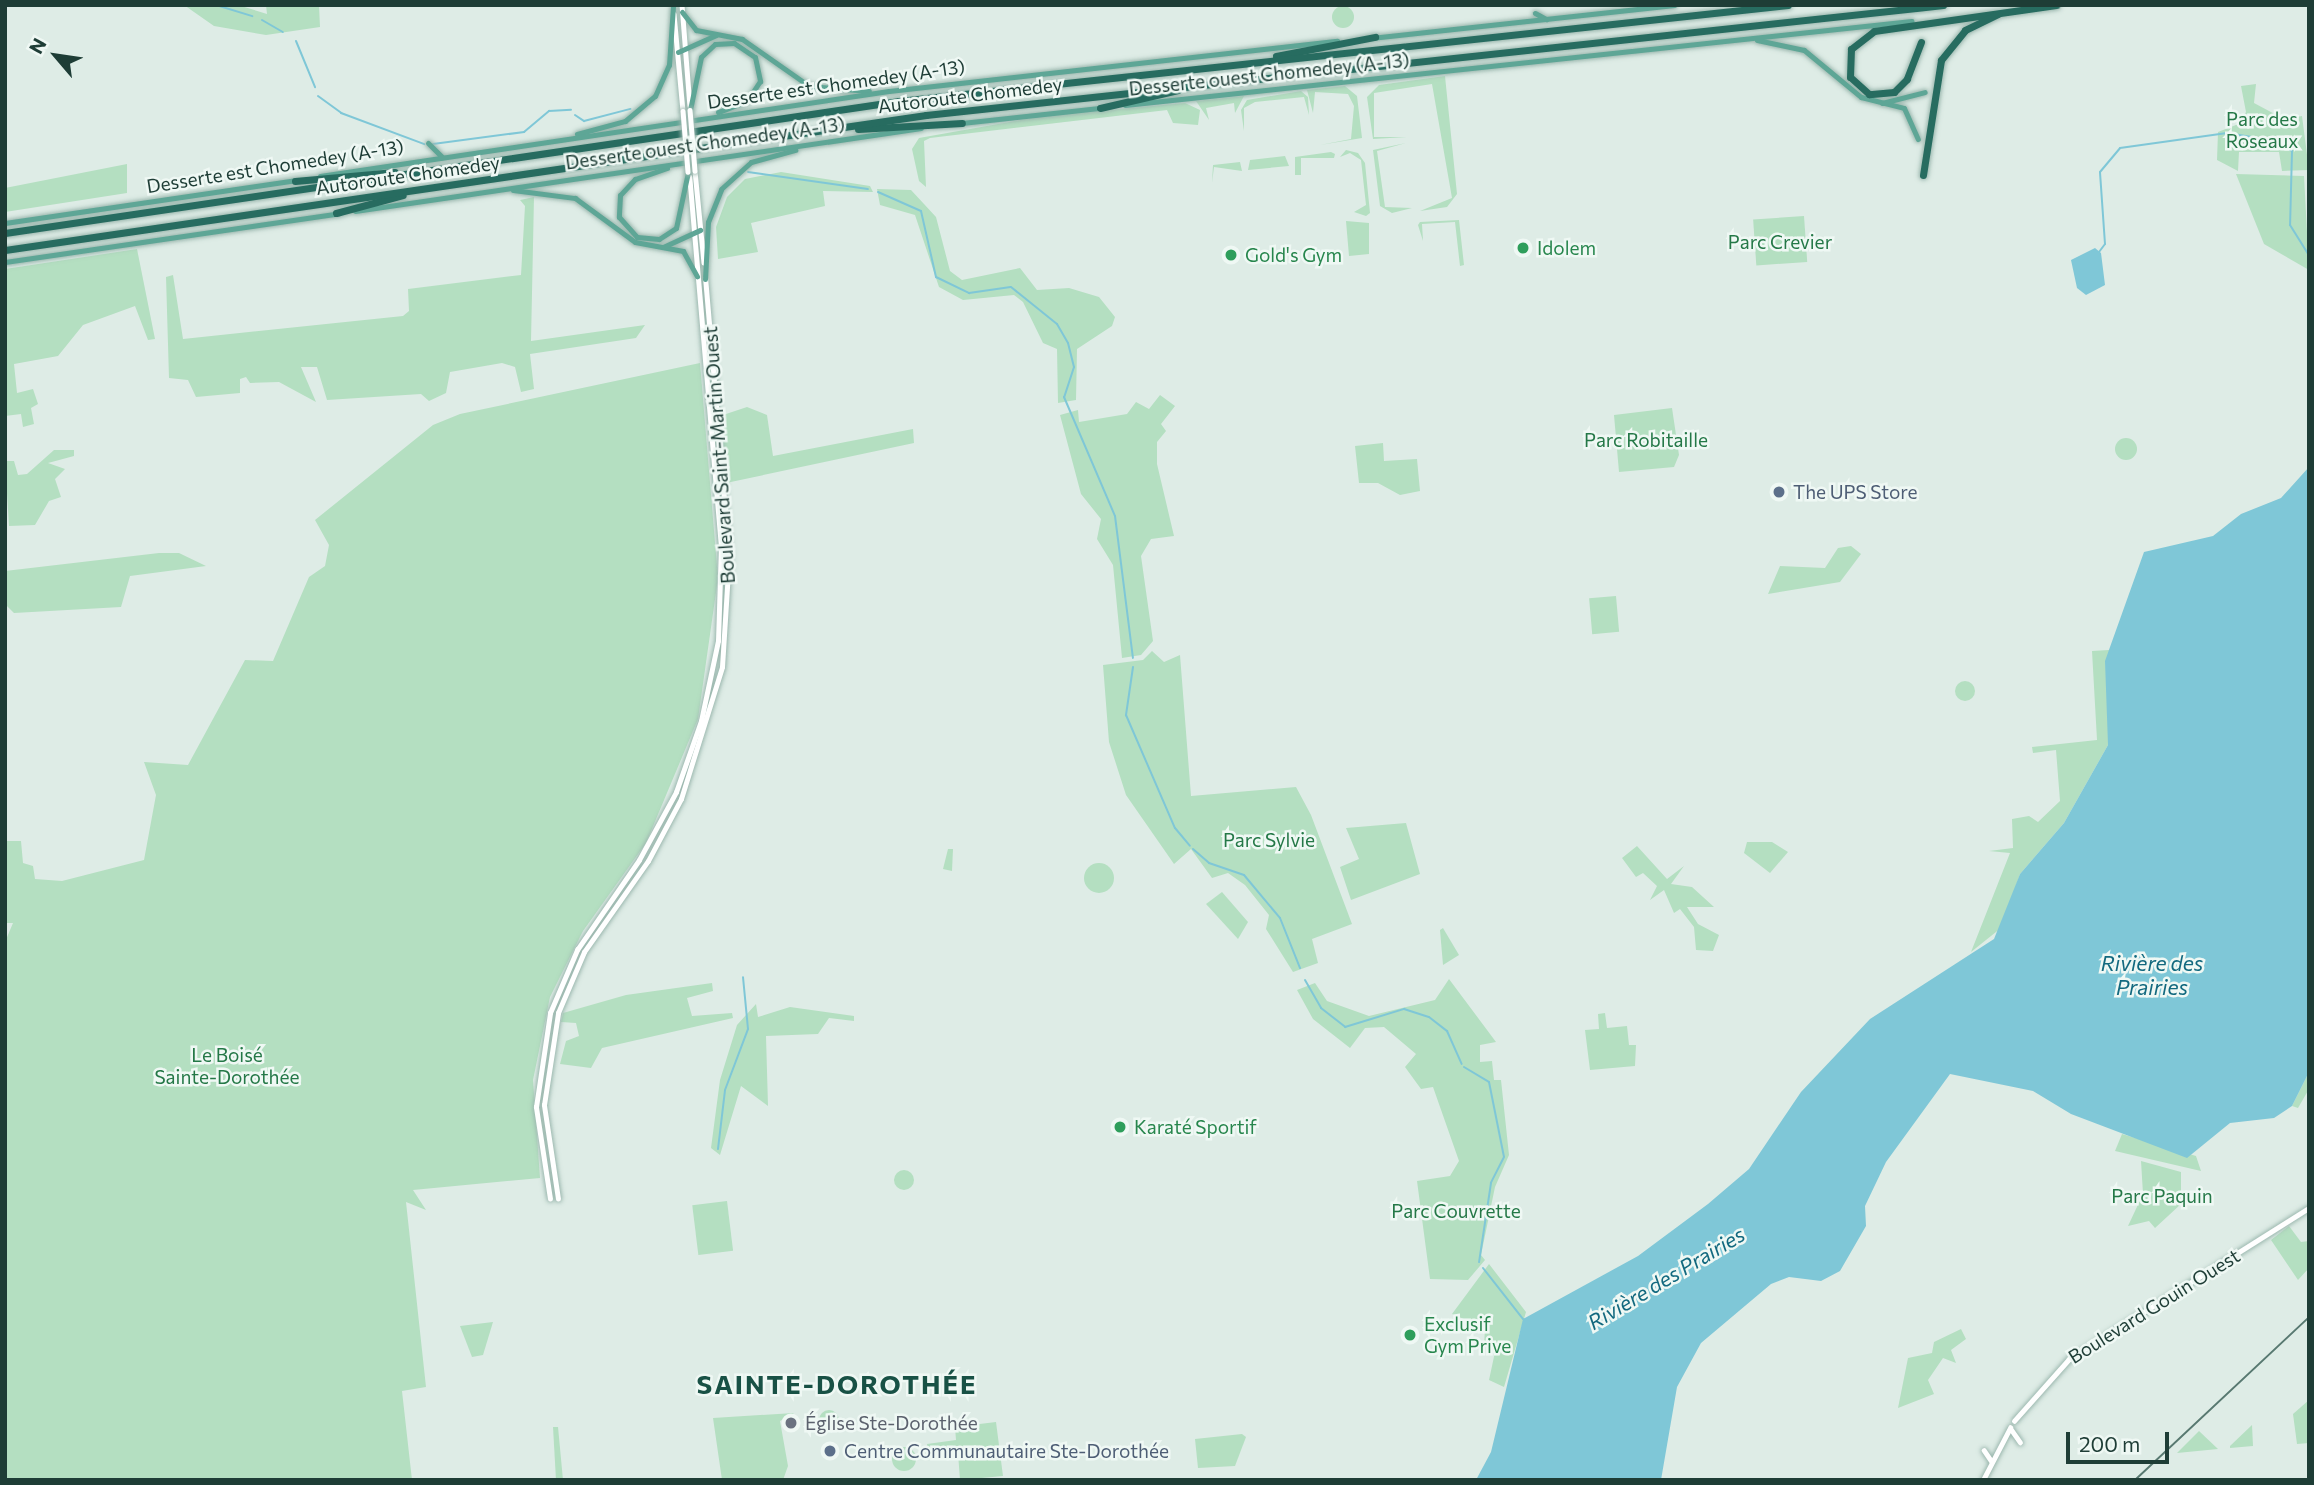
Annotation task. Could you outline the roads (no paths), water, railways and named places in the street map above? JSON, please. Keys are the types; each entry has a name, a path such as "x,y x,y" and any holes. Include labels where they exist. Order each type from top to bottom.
{"highway":[{"name":"Autoroute Chomedey","path":"5,233 912,100 1788,5"},
{"name":"Autoroute Chomedey","path":"5,250 818,130 1199,85 1943,5"},
{"path":"1921,42 1909,76 1894,92 1869,94 1850,77 1847,60 1857,41 1912,21 2056,5"},
{"path":"1923,175 1943,57 1965,30 2006,10"},
{"path":"1233,64 1375,37"},
{"path":"1100,108 1199,85"},
{"path":"818,130 962,123"},
{"path":"295,181 420,171"},
{"path":"336,214 446,185"}],"main road":[{"name":"Desserte est Chomedey (A-13)","path":"5,223 889,91 1674,5"},
{"path":"539,142 618,124 647,105 668,69 673,6"},
{"name":"Boulevard Saint-Martin Ouest","path":"673,6 687,111"},
{"path":"682,9 696,30 742,39 814,88 889,91"},
{"name":"Boulevard Saint-Martin Ouest","path":"550,1199 536,1094 552,1008 577,950 669,806 695,742 714,667 721,563 697,276 682,9"},
{"path":"1535,13 1546,19"},
{"path":"1508,23 1515,16"},
{"name":"Desserte ouest Chomedey (A-13)","path":"5,262 962,123 1912,21"},
{"path":"678,52 719,34"},
{"path":"1746,38 1804,50 1859,96 1909,112 1918,139"},
{"path":"687,111 695,68 706,50 729,42 752,53 761,74 753,96 695,119"},
{"path":"1376,83 1385,77"},
{"path":"1344,81 1351,87"},
{"path":"1882,103 1925,92"},
{"path":"420,160 428,143 442,157"},
{"path":"705,279 709,217 725,183 757,159 821,143"},
{"path":"683,162 624,187 618,210 628,232 653,240 674,230 692,171"},
{"name":"Boulevard Saint-Martin Ouest","path":"558,1199 544,1105 558,1013 584,952 679,804 707,729 722,667 729,563 705,279 692,171"},
{"path":"496,190 570,196 633,241 684,252 697,276"},
{"path":"663,247 700,230"},
{"name":"Boulevard Gouin Ouest","path":"2014,1421 2069,1359 2309,1208"},
{"path":"1983,1480 2010,1428 2020,1442"},
{"path":"1984,1450 1992,1462"}],"water":[{"path":"2095,248 2101,253 2105,285 2086,295 2077,288 2071,260"},
{"name":"Rivière des Prairies","path":"2309,467 2309,1072 2292,1106 2274,1118 2230,1123 2187,1158 2071,1114 2033,1091 1950,1074 1886,1162 1865,1206 1866,1226 1840,1271 1821,1281 1789,1277 1771,1284 1701,1343 1677,1387 1661,1480 1476,1480 1491,1452 1523,1319 1638,1256 1708,1204 1749,1169 1801,1092 1870,1019 1994,939 2020,874 2064,823 2108,745 2105,661 2144,552 2213,536 2241,514 2281,498"}],"waterway":[{"path":"216,5 252,16"},
{"path":"262,20 283,32"},
{"path":"296,41 315,87"},
{"path":"318,96 341,113 424,144"},
{"path":"575,115 584,121 630,109"},
{"path":"433,144 524,132 549,111 571,110"},
{"path":"2099,252 2105,244 2100,172 2120,148 2227,133 2276,141 2292,151 2290,225 2309,255"},
{"path":"748,172 868,189"},
{"path":"878,192 921,211 936,277 969,293 1011,287 1057,324 1068,343 1074,367 1064,397 1115,516 1133,658"},
{"path":"1133,667 1126,715 1175,828 1190,846"},
{"path":"1193,849 1209,863 1244,875 1280,918 1300,968"},
{"path":"718,1149 725,1090 748,1029 743,977"},
{"path":"1305,980 1321,1008 1345,1027 1404,1009 1429,1017 1447,1031 1462,1064"},
{"path":"1464,1067 1489,1082 1504,1157 1491,1183 1479,1262"},
{"path":"1483,1268 1523,1319"}],"tram line":[{"path":"2135,1480 2309,1317"}],"place":[{"name":"Idolem","path":"1523,248"},
{"name":"Gold's Gym","path":"1231,255"},
{"name":"The UPS Store","path":"1779,492"},
{"name":"Karaté Sportif","path":"1120,1127"},
{"name":"Exclusif Gym Prive","path":"1410,1335"},
{"name":"Église Ste-Dorothée","path":"791,1423"},
{"name":"Centre Communautaire Ste-Dorothée","path":"830,1451"}],"district":[{"name":"SAINTE-DOROTHÉE","path":"837,1384"}],"park label":[{"name":"Parc des Roseaux","path":"2262,130"},
{"name":"Parc Crevier","path":"1780,242"},
{"name":"Parc Robitaille","path":"1646,440"},
{"name":"Parc Sylvie","path":"1269,840"},
{"name":"Le Boisé Sainte-Dorothée","path":"227,1066"},
{"name":"Parc Paquin","path":"2162,1196"},
{"name":"Parc Couvrette","path":"1456,1211"}]}
